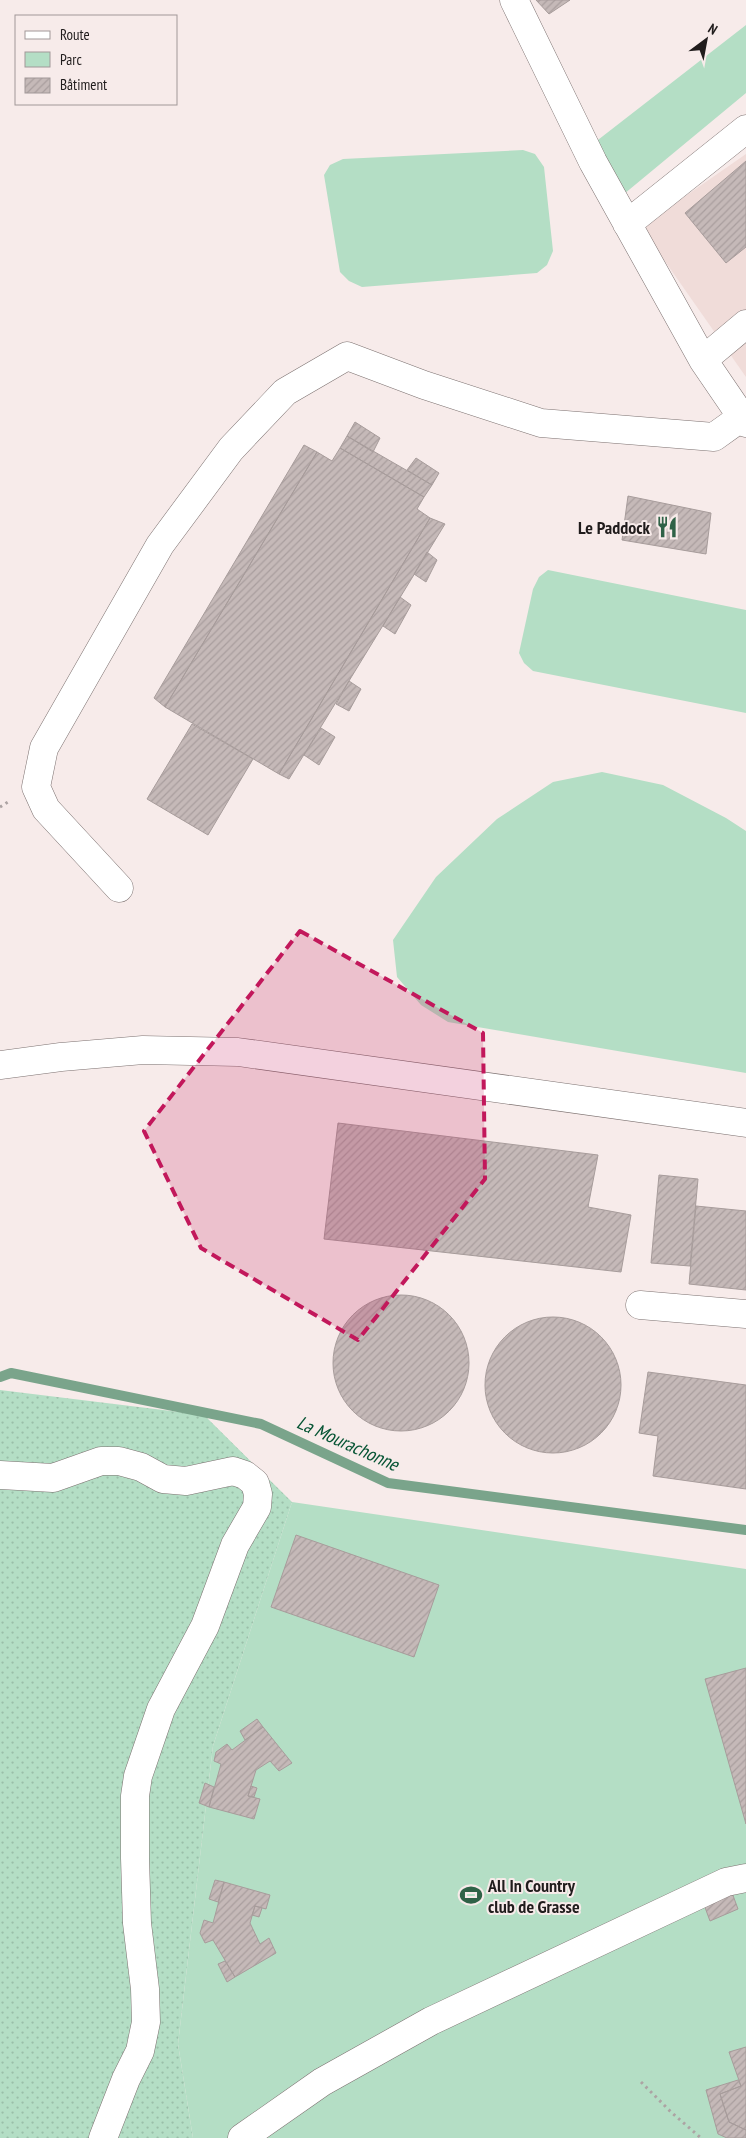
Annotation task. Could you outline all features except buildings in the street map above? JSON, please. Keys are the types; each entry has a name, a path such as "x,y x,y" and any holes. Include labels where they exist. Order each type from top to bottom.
{"main road":[{"path":"119,888 46,809 36,787 44,748 160,545 231,449 286,392 347,356 424,385 541,423 714,437 744,420 702,360 593,162 514,0"},
{"path":"627,224 746,129"},
{"path":"702,360 746,324"},
{"path":"0,1066 61,1057 143,1050 238,1052 746,1124"},
{"path":"640,1305 746,1314"},
{"path":"0,1475 53,1478 100,1461 120,1461 140,1467 163,1479 186,1481 233,1471 245,1475 255,1483 258,1494 257,1507 235,1545 204,1626 161,1708 138,1776 135,1796 135,1868 137,1922 145,1988 146,2022 140,2051 126,2078 103,2138"},
{"path":"242,2138 322,2082 431,2021 726,1882 746,1878"}],"path":[{"path":"641,2082 701,2138"}],"highlighted area":[{"path":"300,931 483,1033 485,1179 358,1340 201,1248 144,1131"}],"shaded area":[{"path":"746,154 746,377 641,227"}],"green space":[{"path":"746,25 746,93 624,194 594,143"},
{"path":"523,150 535,154 544,167 553,251 547,265 537,273 362,287 349,281 340,272 324,175 330,165 343,159"},
{"path":"548,570 746,610 746,713 533,671 524,663 519,653 533,589 539,577"},
{"path":"602,772 663,785 726,818 746,831 746,1073 448,1022 421,1005 397,977 393,940 436,877 497,819 553,782"},
{"path":"0,1390 204,1415 292,1502 213,1746 178,2044 193,2138 0,2138"},
{"name":"All In Country club de Grasse","path":"292,1502 746,1569 746,2138 193,2138 178,2044 213,1746"}],"waterway":[{"name":"La Mourachonne","path":"0,1377 11,1373 261,1424 388,1483 746,1530"}],"place":[{"name":"Le Paddock","path":"667,527"},
{"name":"All In Country club de Grasse","path":"471,1895"}]}
